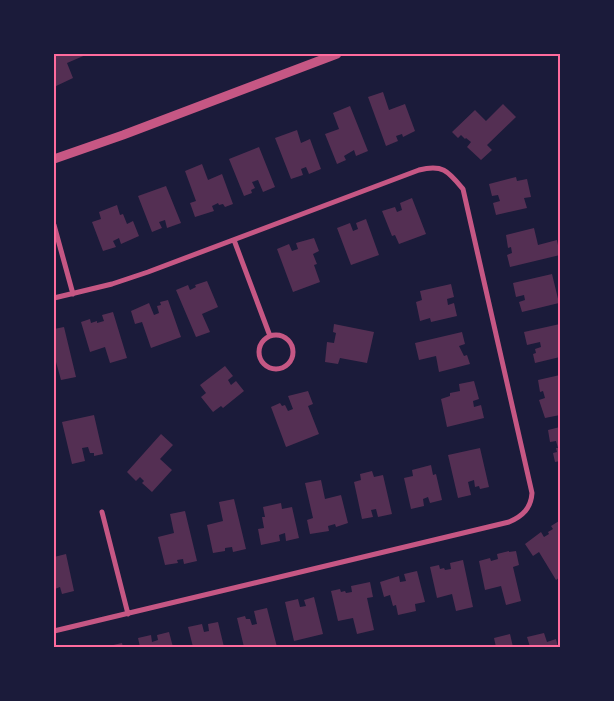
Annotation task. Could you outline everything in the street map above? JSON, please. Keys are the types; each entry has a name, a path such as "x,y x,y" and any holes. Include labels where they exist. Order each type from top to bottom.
{"street":[{"path":"54,159 123,135 337,54"},
{"path":"54,298 148,272 419,170 434,167 446,170 463,189 532,493 532,501 528,509 520,517 509,522 54,631"},
{"path":"54,225 73,294"},
{"path":"234,240 270,336"},
{"path":"270,336 280,336 289,341 292,346 289,362 281,368 269,367 261,360 259,354 261,343 270,336"},
{"path":"102,512 128,614"}],"building":[{"path":"54,54 88,54 67,63 73,78 54,87"},
{"path":"383,92 389,110 405,104 415,131 403,137 402,134 396,136 398,141 386,146 368,97"},
{"path":"503,104 516,117 487,145 492,150 481,160 467,147 471,142 461,135 458,138 452,132 475,110 486,121"},
{"path":"350,106 368,151 356,156 354,150 344,156 346,160 337,164 325,134 339,129 333,113"},
{"path":"297,130 301,143 310,139 321,169 309,174 306,167 301,169 303,175 291,179 275,138"},
{"path":"259,147 275,187 263,192 258,180 252,182 255,188 251,190 252,193 244,196 229,159"},
{"path":"202,164 208,180 222,174 233,204 225,207 223,204 219,205 218,203 212,206 214,211 195,217 190,203 196,201 185,171"},
{"path":"516,177 517,181 527,179 531,197 524,198 527,208 496,215 493,203 500,201 498,195 492,196 489,184"},
{"path":"166,186 181,223 167,228 165,220 159,222 162,228 152,232 138,196"},
{"path":"412,198 426,234 399,244 395,235 392,236 382,211 395,207 397,212 402,210 400,203"},
{"path":"117,205 120,215 123,214 127,224 133,221 139,236 121,244 119,238 113,241 116,247 103,251 92,222 101,219 99,212"},
{"path":"366,219 379,255 351,265 337,228 350,223 353,231 358,229 356,223"},
{"path":"534,228 538,245 557,240 560,255 510,267 507,255 512,253 511,247 508,248 506,235"},
{"path":"314,238 319,251 313,254 317,264 314,265 320,282 293,292 277,249 289,244 292,251 298,249 296,243"},
{"path":"552,274 559,303 522,312 519,302 525,300 524,295 516,297 513,283"},
{"path":"207,281 218,307 202,314 210,332 196,337 176,290 188,285 190,290 196,287 195,285"},
{"path":"451,284 454,297 447,299 448,305 454,303 457,316 431,322 430,318 420,321 416,302 422,300 420,291"},
{"path":"168,300 181,337 151,348 142,322 135,324 131,311 149,303 154,315 159,313 157,306 161,305 160,302"},
{"path":"113,312 127,358 110,363 105,347 90,352 81,322 90,319 91,323 104,321 102,315"},
{"path":"334,324 374,332 367,363 340,358 338,364 325,362 327,342 334,343 336,333 333,332"},
{"path":"560,324 560,357 535,363 533,354 536,353 535,349 541,347 540,342 527,345 524,332"},
{"path":"64,327 76,377 61,380 56,362 54,362 54,329"},
{"path":"462,332 465,344 459,346 464,356 467,355 470,364 439,372 436,356 419,360 415,343"},
{"path":"225,366 233,376 228,380 231,385 236,381 244,391 223,408 221,406 213,412 201,397 206,393 200,385"},
{"path":"560,375 560,408 558,408 560,415 545,418 539,400 545,398 543,391 540,392 538,380"},
{"path":"474,381 479,399 473,401 474,407 481,405 484,418 447,427 441,399 450,396 450,393 460,391 459,384"},
{"path":"308,391 313,404 308,406 319,434 286,447 271,407 280,403 282,406 285,405 288,411 293,409 288,396"},
{"path":"94,415 103,454 94,456 94,453 90,453 88,447 82,448 85,461 72,464 62,422"},
{"path":"560,427 560,461 555,462 553,453 557,452 556,448 558,448 556,441 550,442 548,430"},
{"path":"161,434 173,445 160,459 172,470 152,492 142,483 144,481 140,477 136,481 127,472"},
{"path":"480,448 489,487 480,489 479,486 475,487 474,480 468,482 471,495 458,498 448,455"},
{"path":"431,465 433,475 436,474 442,500 430,503 428,497 423,499 424,506 411,509 404,478 413,476 412,470"},
{"path":"372,471 374,477 383,475 392,514 378,517 376,509 371,510 373,517 362,519 354,482 361,480 360,474"},
{"path":"321,480 325,499 341,495 348,523 336,527 335,524 328,526 329,531 310,534 307,520 313,518 305,483"},
{"path":"559,493 560,508 558,508"},
{"path":"234,499 246,549 233,552 232,547 225,548 225,551 213,553 207,525 223,521 219,502"},
{"path":"281,503 282,509 292,507 299,538 286,541 285,533 279,535 280,541 261,545 258,529 264,528 262,517 265,517 263,507"},
{"path":"185,511 197,561 184,564 183,559 177,560 178,563 165,565 158,537 174,533 170,514"},
{"path":"559,521 560,577 556,580 539,552 533,556 525,544 541,532 544,537 549,534 548,532 553,529 551,526"},
{"path":"516,551 519,565 513,567 521,601 506,605 501,586 485,590 479,561 490,558 491,561 498,559 497,554"},
{"path":"66,554 74,591 62,594 60,587 55,589 56,595 54,595 54,557"},
{"path":"463,560 473,607 456,611 452,594 437,598 430,567 439,565 440,569 451,569 450,563"},
{"path":"417,571 425,602 415,604 416,611 398,615 396,605 393,606 390,595 384,597 380,582 399,576 400,582 406,581 404,574"},
{"path":"370,582 373,597 367,598 374,630 357,634 353,618 338,621 331,591 340,589 341,592 352,592 351,586"},
{"path":"314,597 323,634 294,641 285,602 298,599 300,607 306,606 304,600"},
{"path":"267,608 277,647 244,647 237,618 245,616 246,619 250,619 252,625 257,624 254,611"},
{"path":"218,622 224,647 193,647 188,627 202,624 204,632 209,631 208,624"},
{"path":"169,632 173,647 140,647 138,638 151,635 152,642 158,640 157,635"},
{"path":"544,633 547,642 556,639 558,647 530,647 527,637"},
{"path":"510,634 513,647 496,647 494,638"},
{"path":"122,643 123,647 109,647 109,646"}]}
